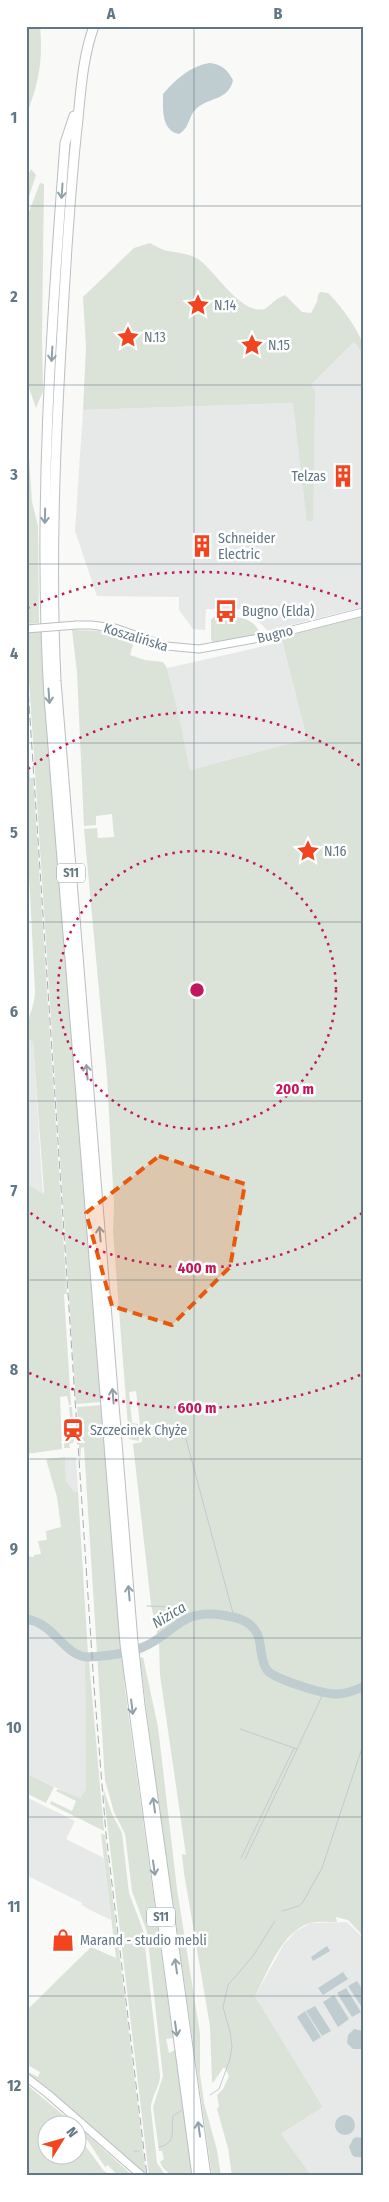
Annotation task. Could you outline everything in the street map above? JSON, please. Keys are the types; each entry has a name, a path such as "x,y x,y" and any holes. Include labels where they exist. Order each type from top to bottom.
{"highway":[{"path":"79,102 88,41 94,26"},
{"name":"S11","path":"79,102 65,143 45,513 46,638 129,1643 206,2176"},
{"name":"S11","path":"79,102 71,179 54,480 54,639 129,1643"},
{"name":"S11","path":"131,1657 197,2176"}],"street":[{"name":"Bugno","path":"186,649 208,648 244,642 363,612"},
{"name":"Koszalińska","path":"26,629 91,625 115,628 155,643 186,649"},
{"path":"26,2077 142,2176"}],"highlighted area":[{"path":"159,1156 245,1184 230,1267 172,1325 112,1306 86,1213"}],"shaded area":[{"path":"26,26 40,26 41,50 37,82 26,116"},
{"path":"209,63 226,70 233,80 231,86 223,95 197,108 183,131 179,134 173,132 166,124 164,118 163,94 183,74 195,67"},
{"path":"31,169 36,175 26,206 26,180"},
{"path":"40,183 44,184 43,391 36,408 29,388 26,229 29,212"},
{"path":"150,243 163,250 187,254 198,259 238,299 256,309 265,309 285,295 302,312 311,313 320,292 328,293 342,309 356,330 362,342 363,354 354,342 311,385 315,391 313,521 307,521 293,403 83,410 86,347 83,297 134,248"},
{"path":"354,342 363,354 363,607 268,631 252,615 252,609 206,609 205,630 193,629 179,610 179,597 97,596 75,531 83,410 293,403"},
{"path":"26,413 32,502 38,526 39,623 26,624"},
{"path":"363,615 363,1936 348,1920 336,1917 337,1922 313,1922 300,1928 291,1935 276,1954 255,1996 323,2107 281,2134 312,2176 232,2176 228,2148 217,2109 219,2106 217,2095 223,2089 229,2076 225,2068 223,2068 213,2083 212,2081 210,2026 184,1873 182,1854 186,1855 160,1675 159,1644 151,1604 133,1444 142,1442 136,1391 129,1392 132,1423 138,1424 139,1441 129,1439 113,1232 114,1205 107,1076 84,829 97,828 98,838 114,837 112,814 96,816 96,825 84,826 77,672 72,630 103,631 134,641 130,655 145,660 163,662 167,668 180,720 190,770 307,739 281,637"},
{"path":"214,617 235,617 248,620 258,628 260,635 214,644 211,640 211,620"},
{"path":"41,632 101,1402 76,1404 26,633"},
{"path":"282,642 307,739 190,770 167,668"},
{"path":"26,728 30,778 33,778 67,1294 64,1294 71,1405 69,1405 67,1396 60,1397 62,1449 26,1454 26,1183 43,1194 44,1191 33,1042 26,1036 35,992 26,814"},
{"path":"26,1036 33,1041 43,1195 26,1183"},
{"path":"101,1405 125,1690 173,2038 166,2039 169,2053 175,2050 192,2176 173,2175 166,2171 160,2162 164,2159 162,2151 159,2151 153,2107 163,2076 147,1932 132,1891 125,1834 114,1812 105,1780 84,1447 81,1448 80,1464 77,1407"},
{"path":"69,1407 72,1407 74,1440 73,1443 69,1444 70,1448 64,1448 65,1430 71,1428"},
{"path":"65,1457 76,1457 78,1492 74,1492 66,1481"},
{"path":"65,1457 66,1481 74,1492 78,1492 88,1654 73,1648 46,1623 26,1616 26,1556 34,1557 34,1555 41,1554 38,1541 47,1540 46,1531 61,1527 57,1497 46,1459"},
{"path":"26,1621 38,1623 48,1629 72,1654 85,1660 86,1789 80,1799 26,1773"},
{"path":"143,1657 158,1727 177,1889 200,2034 200,2074 204,2103 217,2150 221,2176 212,2176 157,1788 140,1658"},
{"path":"85,1660 89,1661 104,1831 50,1804 51,1801 72,1811 76,1801 56,1791 58,1789 80,1798 86,1789"},
{"path":"26,1773 54,1787 46,1803 26,1793"},
{"path":"103,1788 112,1814 122,1833 129,1893 143,1930 160,2075 151,2110 157,2163 166,2176 149,2176"},
{"path":"26,1797 75,1821 66,1839 104,1858 111,1920 26,1875"},
{"path":"101,1834 105,1835 146,2174 88,2124 88,2114 76,2114 46,2088 26,2074 26,2071 38,2077 40,2072 26,2064 26,2011 91,1947 116,1958"},
{"path":"347,1922 363,1938 363,2176 312,2176 281,2134 323,2107 255,1996 284,1944 296,1931 311,1923"},
{"path":"327,1946 330,1951 313,1961 311,1957"},
{"path":"343,1972 348,1979 323,1995 318,1988"},
{"path":"357,1981 363,1990 363,2009 348,1986"},
{"path":"346,1988 361,2012 352,2017 337,1993"},
{"path":"334,1995 349,2019 338,2027 323,2002"},
{"path":"315,2006 331,2031 322,2036 306,2011"},
{"path":"305,2011 321,2037 313,2042 297,2017"},
{"path":"354,2029 363,2031 362,2049 353,2049 347,2043 348,2035"},
{"path":"26,2084 62,2114 38,2114 38,2164 88,2164 88,2149 104,2171 113,2176 26,2176"},
{"path":"345,2115 352,2118 355,2125 352,2132 345,2135 338,2132 335,2125 338,2118"},
{"path":"88,2135 133,2176 114,2176 117,2175 108,2165 105,2167 88,2141"},
{"path":"356,2137 363,2138 363,2157 352,2155 349,2147"}],"waterway":[{"path":"186,1439 234,1617"},
{"path":"147,1606 171,1607 179,1623"},
{"name":"Nizica","path":"26,1619 45,1627 73,1652 89,1657 122,1653 141,1648 152,1643 178,1624 196,1615 222,1615 240,1619 255,1630 267,1670 279,1678 300,1686 332,1694 351,1692 363,1687"},
{"path":"245,1859 324,1692"},
{"path":"240,1729 297,1749"},
{"path":"282,1911 299,1906 303,1902 322,1868 363,1745"},
{"path":"241,1858 294,1748"},
{"path":"210,2095 219,2089 230,2059 232,2046 223,2007 228,1985 253,1956 275,1921"},
{"path":"159,2147 165,2145 171,2139 173,2116 182,2110"},
{"path":"134,2151 139,2151"}],"railway":[{"path":"26,658 94,1686 106,1834 147,2176"}],"place":[{"name":"N.14","path":"198,305"},
{"name":"N.13","path":"128,337"},
{"name":"N.15","path":"252,345"},
{"name":"Telzas","path":"343,476"},
{"name":"Schneider Electric","path":"202,546"},
{"name":"Bugno (Elda)","path":"226,611"},
{"name":"N.16","path":"308,851"},
{"name":"Szczecinek Chyże","path":"73,1430"},
{"name":"Marand - studio mebli","path":"63,1940"}]}
